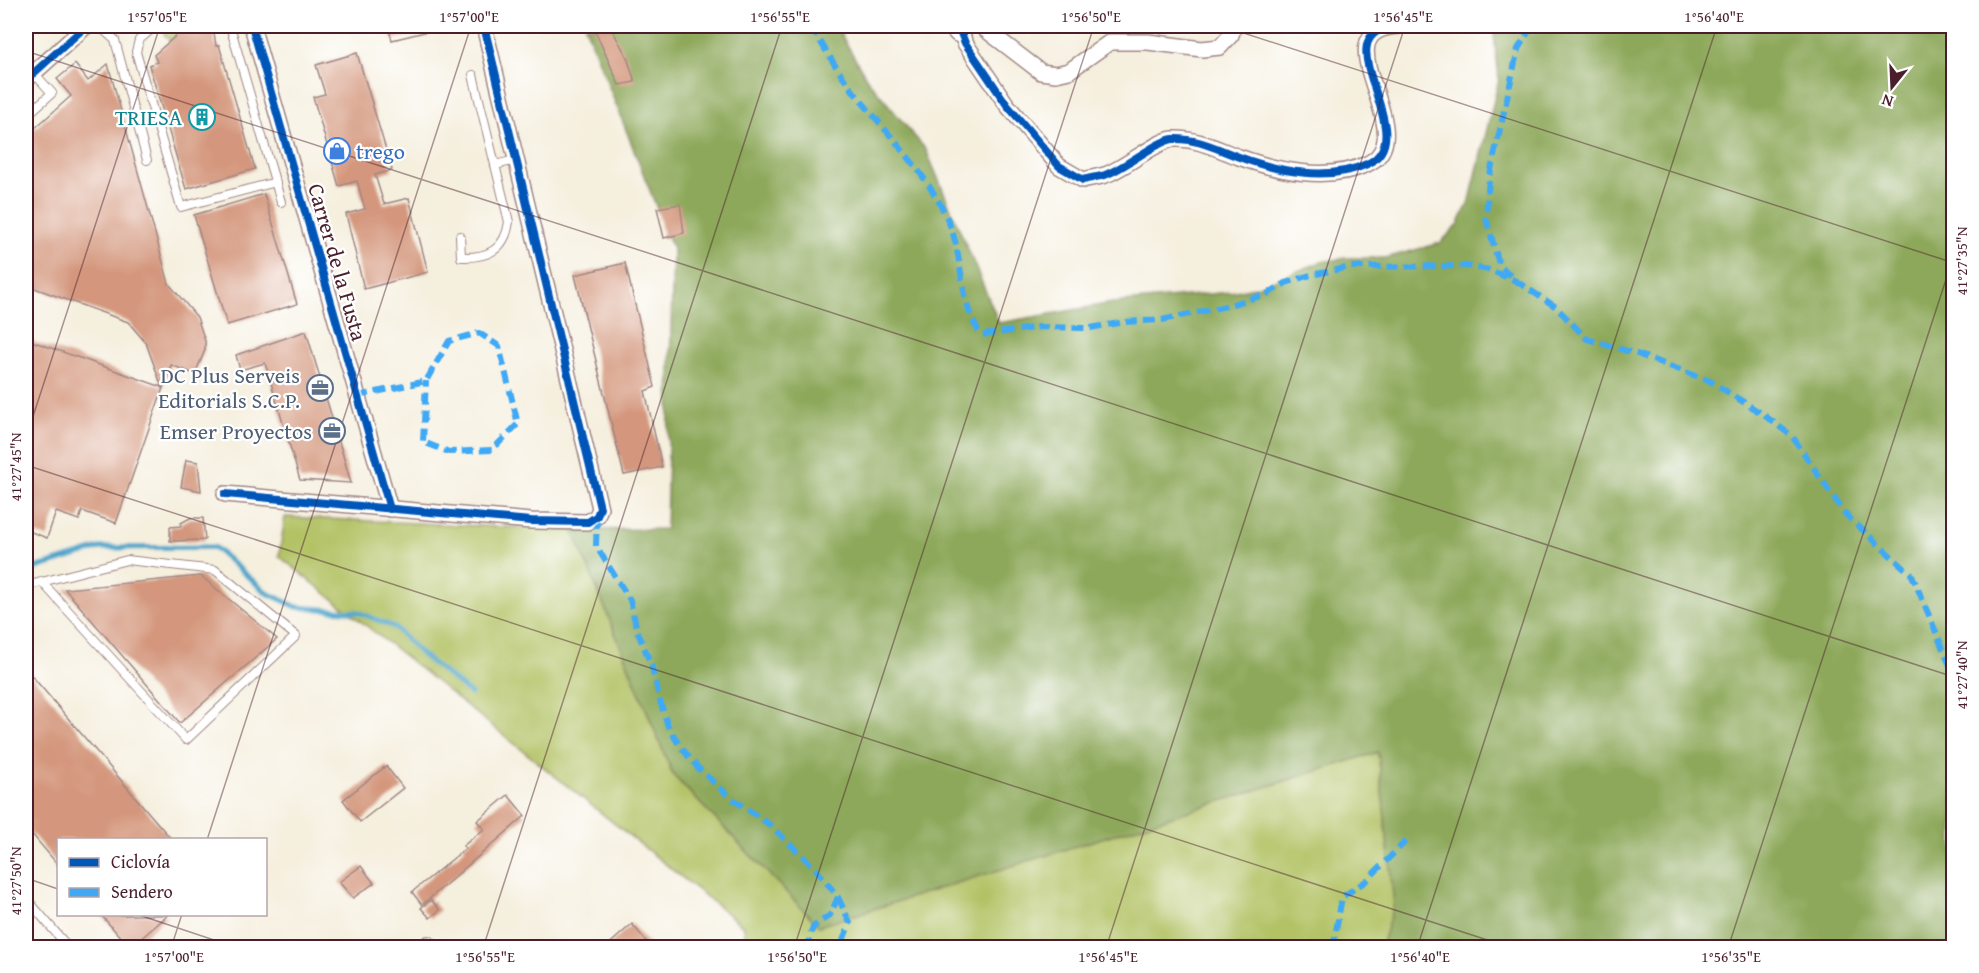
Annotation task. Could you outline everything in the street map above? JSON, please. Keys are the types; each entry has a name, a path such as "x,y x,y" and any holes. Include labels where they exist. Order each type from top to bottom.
{"street":[{"path":"30,76 86,26"},
{"name":"Carrer de la Fusta","path":"252,26 390,509"},
{"path":"225,494 531,521 588,522 597,516 600,508 484,26"},
{"path":"981,26 1041,72 1056,74 1069,71 1110,42 1148,42 1183,48 1220,48 1234,26"},
{"path":"959,28 965,43 1007,105 1059,166 1083,180 1106,175 1172,139 1207,143 1237,157 1275,169 1319,174 1360,167 1376,160 1386,142 1386,122 1367,70 1366,49 1374,33 1386,26 1400,26"}],"lane":[{"path":"99,26 115,40 147,159"},
{"path":"155,26 139,40 136,52 181,207 276,182"},
{"path":"230,26 281,202"},
{"path":"460,236 461,257 474,258 496,250 507,238 509,222 473,75"},
{"path":"26,116 52,93 30,76"},
{"path":"495,165 516,160"},
{"path":"26,586 41,581 127,560 215,570 296,636 186,740 41,581"},
{"path":"26,898 69,948"}],"green space":[{"path":"174,26 187,26 170,41 164,34"},
{"path":"585,26 836,26 867,79 926,150 999,323 1113,303 1231,292 1259,286 1321,262 1346,258 1386,258 1440,243 1458,225 1470,200 1499,79 1493,26 1953,26 1953,947 1381,947 1394,904 1378,752 819,926 673,775 573,530 666,529 673,249"},
{"path":"285,517 573,530 673,775 819,926 1378,752 1394,904 1381,947 746,947 744,927 279,556"}],"building":[{"name":"TRIESA","path":"187,26 213,26 216,46 219,45 255,169 186,189 149,65 157,62 154,55"},
{"path":"388,26 428,26 429,31 392,40"},
{"path":"593,26 610,26 627,57 635,82 619,85"},
{"path":"357,53 392,170 375,175 384,204 409,198 428,272 364,289 346,214 365,209 357,181 339,186 313,97 325,94 316,65"},
{"path":"75,64 88,81 108,64 169,284 197,317 205,341 205,350 195,374 171,365 116,523 82,511 79,520 56,512 47,538 26,530 26,339 162,387 146,343 128,322 26,285 26,136 71,96 57,79"},
{"path":"264,194 297,304 227,325 194,215"},
{"path":"680,204 684,233 664,238 657,208"},
{"path":"625,263 655,387 645,391 662,467 624,475 575,275"},
{"path":"306,331 351,483 300,480 265,363 240,370 236,355"},
{"path":"186,460 198,462 201,491 181,487"},
{"path":"190,518 203,518 205,540 170,541 170,527 181,526 181,523"},
{"path":"201,576 277,639 180,723 65,589"},
{"path":"26,669 170,838 57,838 57,864 26,827"},
{"path":"386,766 403,788 360,822 343,800"},
{"path":"508,795 525,816 422,905 412,892 466,848 463,846 484,829 477,821"},
{"path":"361,866 374,883 353,898 339,882"},
{"path":"431,900 440,910 430,918 421,908"},
{"path":"102,916 167,916 130,948"},
{"path":"632,924 652,948 605,948"}],"waterway":[{"path":"26,571 100,548 214,547 267,593 297,607 358,612 394,627 422,655 471,694"}],"marked path":[{"path":"811,26 845,80 920,173 945,213 956,245 966,301 975,325 982,335 1040,327 1090,328 1125,322 1162,320 1226,306 1267,294 1286,283 1307,276 1350,267 1467,266 1489,270 1516,281"},
{"path":"1400,26 1436,29 1444,26"},
{"path":"1532,26 1518,49 1489,179 1486,218 1499,264 1516,281 1556,307 1587,339 1637,354 1710,381 1761,413 1792,436 1845,514 1912,575 1954,675"},
{"path":"358,396 426,381 449,341 479,333 499,346 518,424 492,450 449,452 423,442 426,381"},
{"path":"597,516 596,546 630,600 637,630 651,664 668,726 680,746 699,769 730,797 770,825 815,868 838,897 830,915 813,927 807,947"},
{"path":"1333,948 1342,897 1366,881 1406,841"},
{"path":"838,897 850,923 840,948"},
{"path":"806,948 821,948"}],"cycle path":[{"path":"26,80 86,26"},
{"path":"252,26 390,509"},
{"path":"225,494 531,521 588,522 597,516 600,508 484,26"},
{"path":"961,33 965,43 1007,105 1059,166 1083,180 1113,172 1158,145 1173,139 1199,142 1270,167 1303,173 1336,172 1367,164 1382,150 1385,131 1368,64 1367,45 1376,32 1400,26"}],"place":[{"name":"TRIESA","path":"202,117"},
{"name":"trego","path":"337,151"},
{"name":"DC Plus Serveis Editorials S.C.P.","path":"320,388"},
{"name":"Emser Proyectos","path":"332,431"}]}
